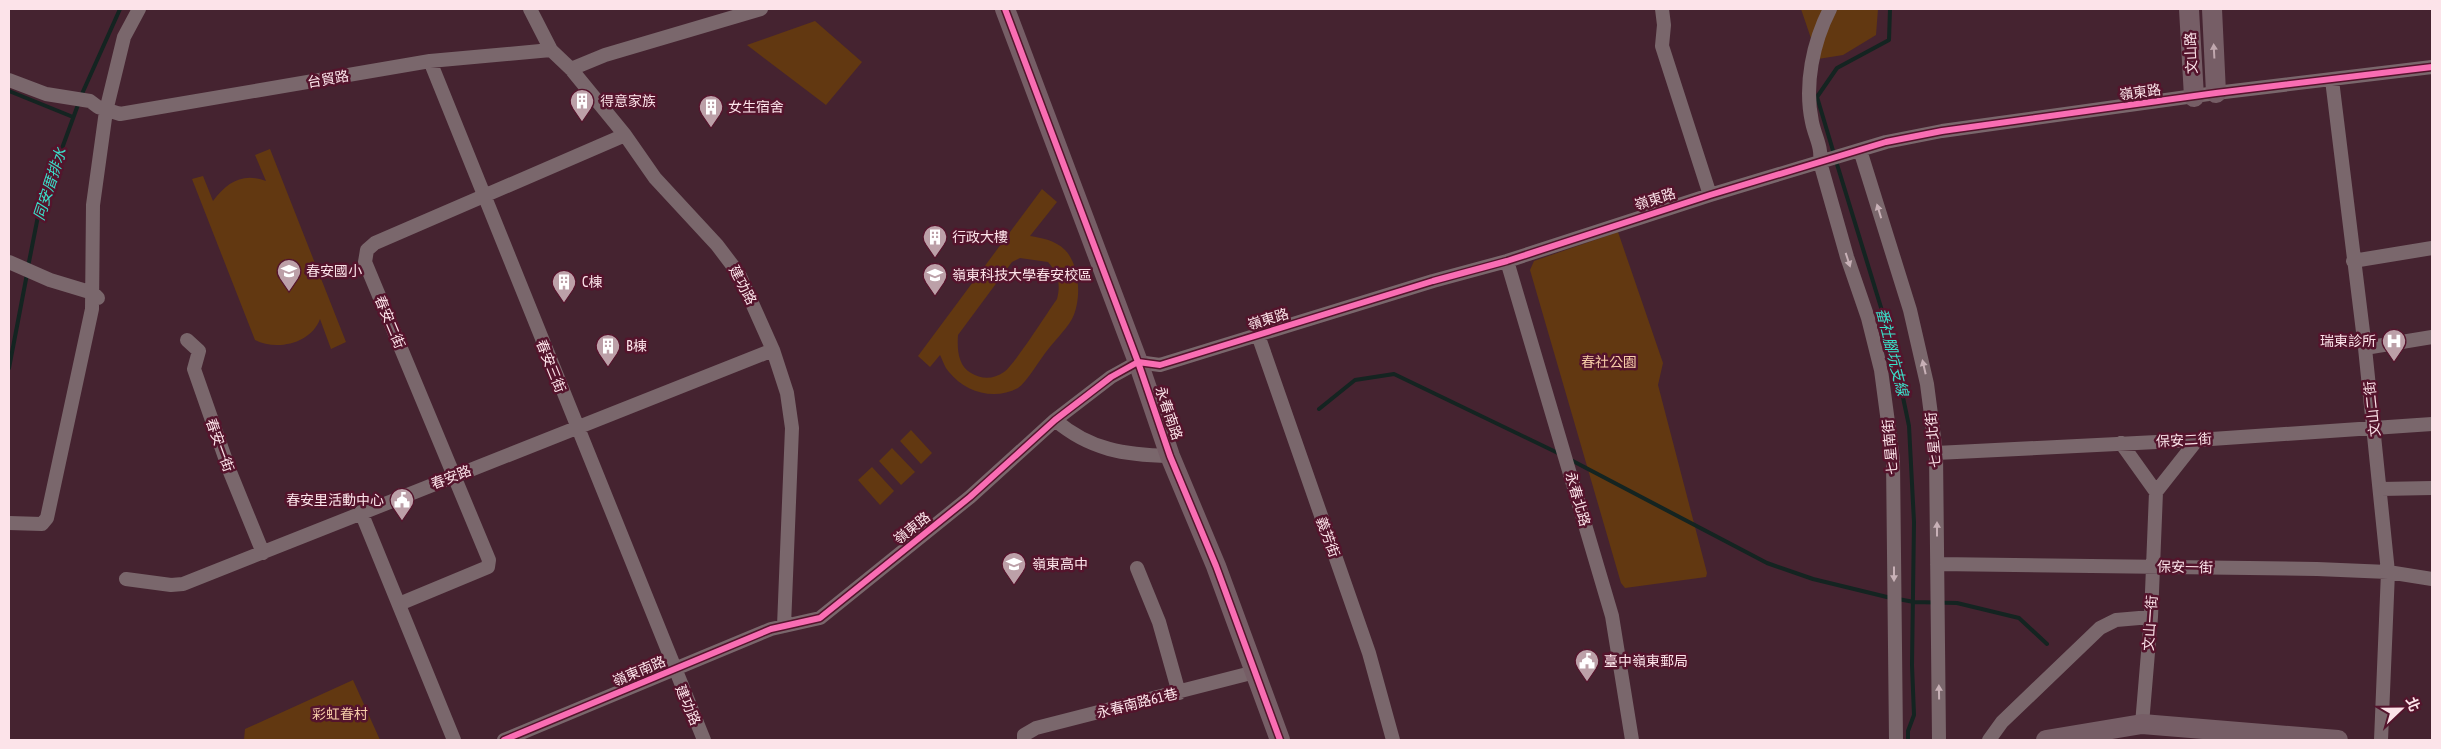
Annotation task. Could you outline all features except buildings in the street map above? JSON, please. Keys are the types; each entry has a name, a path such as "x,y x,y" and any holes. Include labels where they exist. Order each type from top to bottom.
{"street":[{"path":"13,523 42,524 46,518 92,309 97,296 93,205 106,111 124,37 139,9"},
{"name":"建功路","path":"530,9 551,50 571,70 625,135 655,178 717,245 739,274 773,350 787,393 792,428 784,626"},
{"path":"571,70 605,55 760,9"},
{"name":"永春南路","path":"1005,9 1138,362 1170,456 1216,566 1280,740"},
{"path":"1662,9 1664,25 1662,46 1710,195"},
{"name":"七星南街","path":"1830,9 1814,46 1810,82 1811,120 1826,161 1847,258 1868,318 1881,370 1889,424 1893,460 1896,740"},
{"name":"文山路","path":"2189,9 2194,97"},
{"name":"文山路","path":"2212,9 2216,93"},
{"name":"台貿路","path":"106,111 120,114 430,61 551,50"},
{"name":"春安三街","path":"430,61 483,198 673,670"},
{"name":"嶺東路","path":"784,626 820,618 970,497 1055,420 1111,377 1138,362 1160,365 1423,284 1507,261 1710,195 1886,142 1925,134 2216,93 2432,67"},
{"path":"9,80 46,94 90,101 106,111"},
{"name":"文山二街","path":"2332,80 2374,427 2388,572 2381,740"},
{"name":"春安二街","path":"399,604 488,567 489,560 365,262 367,250 375,243 483,198 625,135"},
{"name":"七星北街","path":"1856,152 1910,310 1927,384 1936,453 1939,740"},
{"path":"2353,261 2432,248"},
{"name":"永春北路","path":"1507,261 1612,616 1632,740"},
{"path":"9,262 50,280 97,296"},
{"name":"義芳街","path":"1258,335 1369,653 1394,740"},
{"path":"2365,348 2432,337"},
{"name":"春安一街","path":"187,340 199,351 194,369 196,376 230,472 263,553"},
{"name":"春安路","path":"126,579 171,585 183,584 773,350"},
{"path":"1055,420 1072,434 1096,446 1130,454 1170,456"},
{"name":"保安二街","path":"1936,453 2197,440 2432,424"},
{"path":"2121,443 2156,492 2197,440"},
{"path":"2381,489 2432,488"},
{"name":"文山一街","path":"2142,724 2151,617 2156,492"},
{"path":"361,512 454,740"},
{"name":"保安一街","path":"1937,564 2154,566 2388,572 2432,579"},
{"path":"1138,568 1159,622 1178,693"},
{"path":"1989,740 2002,722 2100,628 2116,620 2151,617"},
{"name":"嶺東南路","path":"504,740 726,646 784,626"},
{"name":"建功路","path":"673,670 704,740"},
{"name":"永春南路61巷","path":"1024,740 1024,735 1036,728 1255,672"},
{"path":"2046,740 2142,724 2338,740"}],"green space":[{"path":"1801,9 1878,9 1876,35 1843,55 1818,59"},
{"path":"815,21 862,62 826,105 747,45"},
{"path":"270,149 346,342 331,349 320,319 309,334 301,340 292,343 273,345 255,340 192,179 203,176 213,201 218,194 236,180 258,178 266,181 255,155"},
{"path":"1042,189 1057,202 1030,236 1057,244 1065,250 1074,264 1078,283 1077,302 1072,319 1066,328 1049,348 1029,377 1018,388 999,394 980,392 963,385 948,370 940,355 930,367 918,356","holes":["1020,258 1048,262 1058,279 1057,299 1016,359 1004,372 992,377 979,377 967,370 959,357 958,335 1012,262"]},
{"name":"春社公園","path":"1618,232 1663,363 1658,385 1707,573 1706,577 1625,588 1621,583 1530,270 1534,261"},
{"path":"911,430 932,453 921,464 900,441"},
{"path":"892,448 915,472 901,485 879,461"},
{"path":"872,467 894,491 880,505 858,480"},
{"name":"彩虹眷村","path":"353,680 380,740 244,740 245,729"}],"waterway":[{"name":"同安厝排水","path":"81,96 120,9"},
{"name":"番社腳坑支線","path":"1834,154 1817,97 1837,68 1889,40 1890,9"},
{"path":"9,91 73,117"},
{"name":"同安厝排水","path":"28,267 39,211 79,102"},
{"name":"番社腳坑支線","path":"1836,161 1891,340 1909,426 1914,522 1912,665 1914,715 1908,731 1908,740"},
{"name":"同安厝排水","path":"9,368 27,274"},
{"path":"1319,409 1355,380 1394,374 1560,454"},
{"path":"1569,459 1767,563 1813,579 1891,598"},
{"path":"1898,599 1914,602 1957,603 2019,618 2047,644"}],"cycle path":[{"path":"1005,9 1138,362 1170,456 1216,566 1280,740"},
{"path":"504,740 771,629 820,618 970,497 1055,420 1111,377 1138,362 1160,365 1433,281 1507,261 1710,195 1886,142 1942,131 2216,93 2432,67"}],"place":[{"name":"得意家族","path":"582,122"},
{"name":"女生宿舍","path":"711,128"},
{"name":"行政大樓","path":"935,258"},
{"name":"春安國小","path":"289,292"},
{"name":"嶺東科技大學春安校區","path":"935,296"},
{"name":"C棟","path":"564,303"},
{"name":"瑞東診所","path":"2394,362"},
{"name":"B棟","path":"608,367"},
{"name":"春安里活動中心","path":"402,521"},
{"name":"嶺東高中","path":"1014,585"},
{"name":"臺中嶺東郵局","path":"1587,682"}]}
